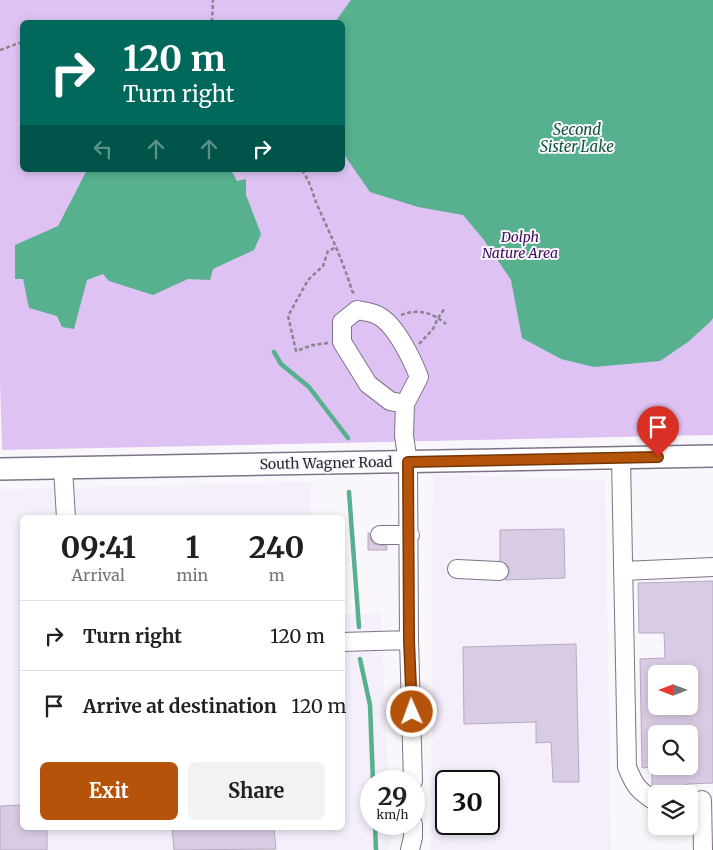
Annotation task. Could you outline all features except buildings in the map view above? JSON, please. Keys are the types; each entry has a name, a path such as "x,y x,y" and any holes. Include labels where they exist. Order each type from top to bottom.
{"main road":[{"name":"South Wagner Road","path":"0,469 713,456"}],"street":[{"path":"405,404 390,401 368,384 342,342 342,322 357,310 377,315 388,323 410,354 419,377 405,404 404,436 408,462 410,535 409,640 413,770"},
{"path":"621,458 628,767 633,783 648,797"},
{"path":"63,468 66,515"},
{"path":"380,535 410,535"},
{"path":"623,571 713,567"},
{"path":"457,569 499,570"},
{"path":"345,642 409,640"},
{"path":"701,800 703,850"},
{"path":"410,850 413,835"}],"path":[{"path":"212,20 213,0"},
{"path":"0,50 20,43"},
{"path":"303,172 310,182 352,291 359,298"},
{"path":"336,247 328,251 323,266 308,280 288,316 296,351 342,338"},
{"path":"410,354 433,329 445,308"},
{"path":"388,323 404,314 423,312 434,314 446,324"}],"shaded area":[{"path":"433,474 605,480 611,850 431,850"},
{"path":"311,482 311,515 20,515 20,830 345,830 345,614 381,613 388,770 360,770 360,835 391,835 391,843 388,850 0,850 0,489"}],"green space":[{"name":"Dolph Nature Area","path":"0,0 713,0 713,435 2,450 0,381"}],"water":[{"name":"Second Sister Lake","path":"351,0 713,0 713,318 710,322 688,342 660,361 594,367 561,359 522,338 511,280 484,240 463,215 418,207 370,192 345,156 345,20 336,20"},
{"path":"86,172 232,172 237,181 246,179 246,195 261,234 254,250 213,269 210,280 188,279 153,295 109,281 103,274 87,280 74,329 62,327 57,316 29,308 23,279 15,279 15,245 58,226"}],"waterway":[{"path":"274,352 281,364 309,387 348,438"},
{"path":"349,492 359,627"},
{"path":"360,659 370,705 373,770"},
{"path":"375,835 376,850"}],"route":[{"path":"412,712 409,640 408,462 658,457"}]}
